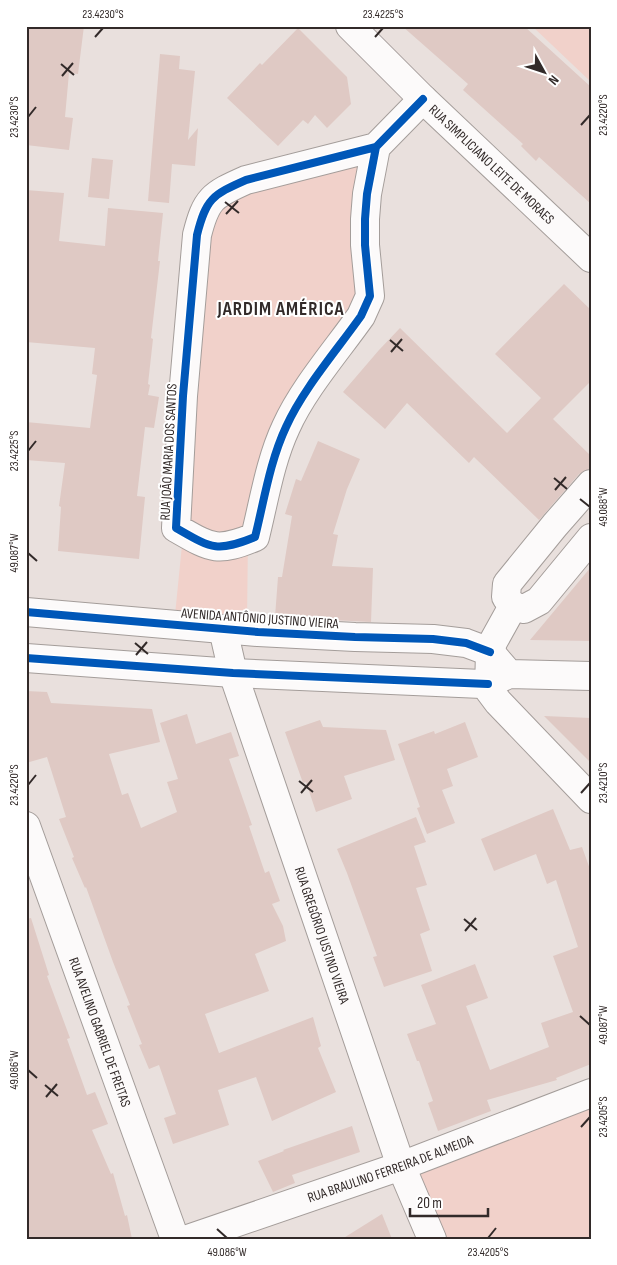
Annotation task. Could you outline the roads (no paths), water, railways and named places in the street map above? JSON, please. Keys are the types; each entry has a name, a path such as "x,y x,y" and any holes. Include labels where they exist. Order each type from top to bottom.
{"street":[{"name":"RUA SIMPLICIANO LEITE DE MORAES","path":"350,26 423,99 591,258"},
{"path":"376,148 423,99"},
{"name":"RUA JOÃO MARIA DOS SANTOS","path":"376,148 367,194 365,219 365,245 370,296 367,305 308,389 286,426 276,456 255,537 229,546 218,547 207,544 176,528 183,396 197,235 203,213 210,200 246,180 376,148"},
{"path":"591,484 507,584 506,597 514,606 524,609 539,601 591,538"},
{"path":"490,652 493,642 514,606"},
{"name":"AVENIDA ANTÔNIO JUSTINO VIEIRA","path":"26,612 223,629 355,637 433,639 466,643 490,652 498,679 491,694 591,799"},
{"name":"RUA GREGÓRIO JUSTINO VIEIRA","path":"223,629 234,673 401,1166 432,1239"},
{"path":"26,658 234,673 498,679 591,676"},
{"name":"RUA AVELINO GABRIEL DE FREITAS","path":"26,826 175,1239"},
{"name":"RUA BRAULINO FERREIRA DE ALMEIDA","path":"188,1239 401,1166 591,1093"}],"district":[{"name":"JARDIM AMÉRICA","path":"281,308"}]}
